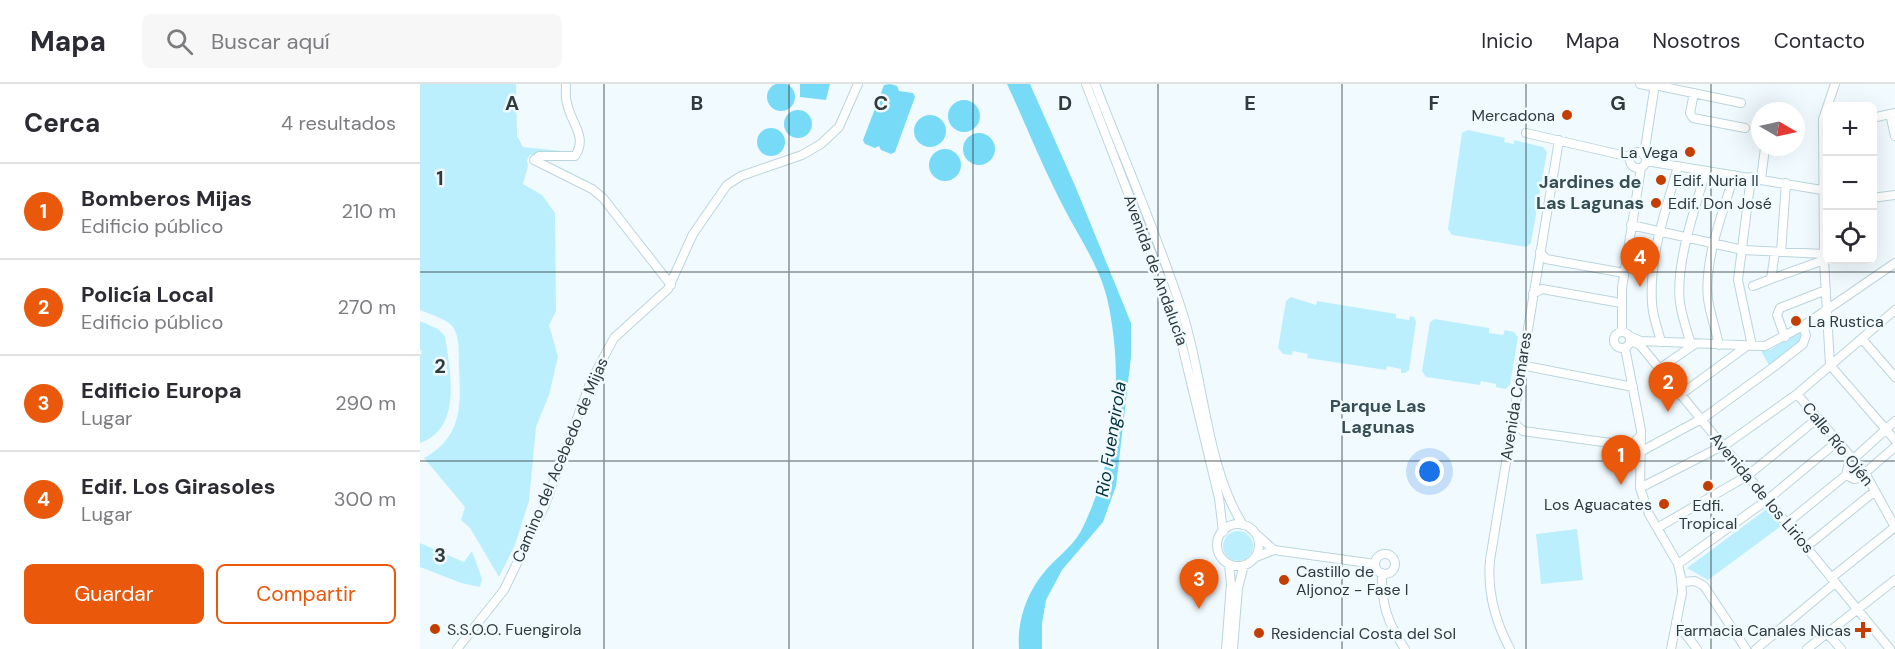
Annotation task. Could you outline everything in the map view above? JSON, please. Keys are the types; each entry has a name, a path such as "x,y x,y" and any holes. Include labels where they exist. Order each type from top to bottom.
{"street":[{"path":"566,84 566,103 582,141 580,149 575,156 539,156 534,160 572,178 603,198 671,285"},
{"name":"Camino del Acebedo de Mijas","path":"457,649 504,590 545,505 601,359 621,329 656,303 671,285 693,234 727,185 741,176 802,155 821,144 839,127 858,84"},
{"name":"Avenida de Andalucía","path":"1086,84 1174,312 1219,498 1223,531"},
{"name":"Avenida de Andalucía","path":"1095,84 1182,310 1223,484 1243,525"},
{"path":"1641,84 1741,103"},
{"path":"1829,102 1832,85"},
{"path":"1655,86 1621,303 1627,336 1625,348 1641,435 1640,488 1657,528 1678,564 1682,582 1671,649"},
{"path":"1694,93 1690,113 1693,118 1745,128"},
{"path":"1877,117 1892,114 1895,136"},
{"path":"1526,133 1630,157 1637,152 1645,158 1678,166 1823,190"},
{"name":"Avenida Comares","path":"1510,649 1496,618 1489,568 1559,140"},
{"path":"1761,179 1764,156"},
{"path":"1630,157 1632,167 1641,168"},
{"path":"1661,342 1652,304 1651,282 1660,232 1678,166"},
{"path":"1693,344 1680,303 1687,238 1706,171"},
{"path":"1719,345 1708,300 1708,282 1714,245 1734,175"},
{"path":"1750,177 1738,280 1750,346"},
{"path":"1771,279 1778,252 1786,183"},
{"path":"1877,197 1895,195"},
{"path":"1632,225 1743,250 1823,257"},
{"path":"1540,252 1546,259 1624,273"},
{"path":"1753,286 1823,257"},
{"path":"1625,348 1619,348 1614,342 1616,335 1641,341 1765,346 1803,326 1895,263"},
{"path":"1824,264 1830,365 1895,440"},
{"path":"1533,294 1542,289 1621,303"},
{"path":"1785,337 1777,315 1780,308 1826,290"},
{"path":"1640,488 1722,446 1797,394 1893,315"},
{"path":"1640,452 1701,419 1803,344 1806,335 1803,326"},
{"name":"Avenida de los Lirios","path":"1627,336 1640,345 1890,649"},
{"path":"1862,339 1895,377"},
{"path":"1659,369 1693,344"},
{"path":"1680,395 1750,346"},
{"path":"1521,365 1633,387"},
{"name":"Calle Río Ojén","path":"1797,394 1865,473 1895,527"},
{"path":"1657,528 1747,476 1818,418"},
{"path":"1512,421 1523,430 1625,445 1633,444 1641,435"},
{"path":"1786,524 1845,475 1846,467 1853,459 1895,421"},
{"path":"1678,564 1767,500 1838,441"},
{"path":"1845,475 1854,479 1865,473 1895,447"},
{"path":"1806,547 1875,491"},
{"path":"1244,565 1230,564 1218,552 1219,538 1223,531 1234,525 1243,525 1274,550"},
{"path":"1756,649 1895,527"},
{"path":"1256,534 1259,547 1256,556"},
{"path":"1233,649 1238,588 1244,565 1256,556 1274,550 1375,564 1382,573 1382,599 1386,614 1405,649"},
{"path":"1375,564 1380,555 1387,554 1392,558 1393,569 1382,573"},
{"path":"1226,649 1231,584 1230,564"},
{"path":"1808,649 1895,580"},
{"path":"1682,582 1695,581 1704,586 1746,649"},
{"path":"1676,622 1697,649"},
{"path":"1827,633 1841,649"}],"shaded area":[{"path":"420,84 516,84 517,136 523,147 573,152 530,155 527,160 528,166 523,184 542,195 555,213 556,311 549,325 558,357 549,395 536,427 529,501 515,545 499,577 470,528 461,520 465,507 424,458 446,440 452,430 459,408 460,382 456,332 442,319 420,310"},
{"path":"1468,130 1505,138 1504,142 1514,144 1514,140 1543,147 1547,152 1531,243 1526,247 1452,235 1448,229 1462,133"},
{"path":"1291,297 1316,305 1317,301 1396,314 1396,318 1409,320 1410,316 1414,317 1416,322 1409,370 1401,373 1401,369 1387,366 1386,370 1307,358 1308,354 1293,351 1292,355 1283,354 1278,348 1286,301"},
{"path":"1435,319 1489,328 1489,333 1503,335 1505,330 1514,332 1518,337 1510,385 1505,389 1496,387 1496,384 1481,381 1480,385 1426,377 1422,371 1430,322"},
{"path":"420,321 438,329 445,336 451,397 443,425 434,436 420,443 420,355 422,352 420,349"},
{"path":"1799,331 1802,336 1800,343 1770,367 1761,351 1770,350"},
{"path":"1768,508 1781,526 1708,580 1687,568"},
{"path":"1577,529 1583,580 1541,584 1536,534"},
{"path":"1238,531 1249,535 1253,546 1249,557 1238,561 1227,557 1223,546 1227,535"},
{"path":"420,543 464,562 472,551 482,579 480,587 461,583 420,567"}],"water":[{"path":"781,83 791,87 795,97 791,107 781,111 771,107 767,97 771,87"},
{"path":"800,84 830,84 826,100 800,97"},
{"name":"Rio Fuengirola","path":"1007,84 1030,84 1076,188 1131,323 1131,357 1116,486 1103,522 1062,570 1046,600 1042,624 1042,649 1019,649 1022,617 1033,588 1039,579 1081,532 1095,498 1110,442 1116,384 1115,355 1107,298 1099,275 1056,193"},
{"path":"884,85 897,86 899,91 913,93 915,97 895,152 891,154 881,150 879,146 875,148 865,144 863,140"},
{"path":"964,100 975,105 980,116 975,127 964,132 953,127 948,116 953,105"},
{"path":"798,110 808,114 812,124 808,134 798,138 788,134 784,124 788,114"},
{"path":"930,115 941,120 946,131 941,142 930,147 919,142 914,131 919,120"},
{"path":"771,128 781,132 785,142 781,152 771,156 761,152 757,142 761,132"},
{"path":"979,133 990,138 995,149 990,160 979,165 968,160 963,149 968,138"},
{"path":"945,149 956,154 961,165 956,176 945,181 934,176 929,165 934,154"}],"place":[{"name":"Mercadona","path":"1567,115"},
{"name":"La Vega","path":"1690,152"},
{"name":"Edif. Nuria II","path":"1661,180"},
{"name":"Edif. Don José","path":"1656,203"},
{"name":"Edif. Los Girasoles","path":"1640,287"},
{"name":"La Rustica","path":"1796,321"},
{"name":"Policía Local","path":"1668,412"},
{"name":"Bomberos Mijas","path":"1621,485"},
{"name":"Edfi. Tropical","path":"1708,486"},
{"name":"Los Aguacates","path":"1664,504"},
{"name":"Castillo de Aljonoz - Fase I","path":"1284,580"},
{"name":"Edificio Europa","path":"1199,609"},
{"name":"S.S.O.O. Fuengirola","path":"435,629"},
{"name":"Farmacia Canales Nicas","path":"1863,630"},
{"name":"Residencial Costa del Sol","path":"1259,633"}],"district":[{"name":"Jardines de Las Lagunas","path":"1590,192"},
{"name":"Parque Las Lagunas","path":"1378,416"}]}
